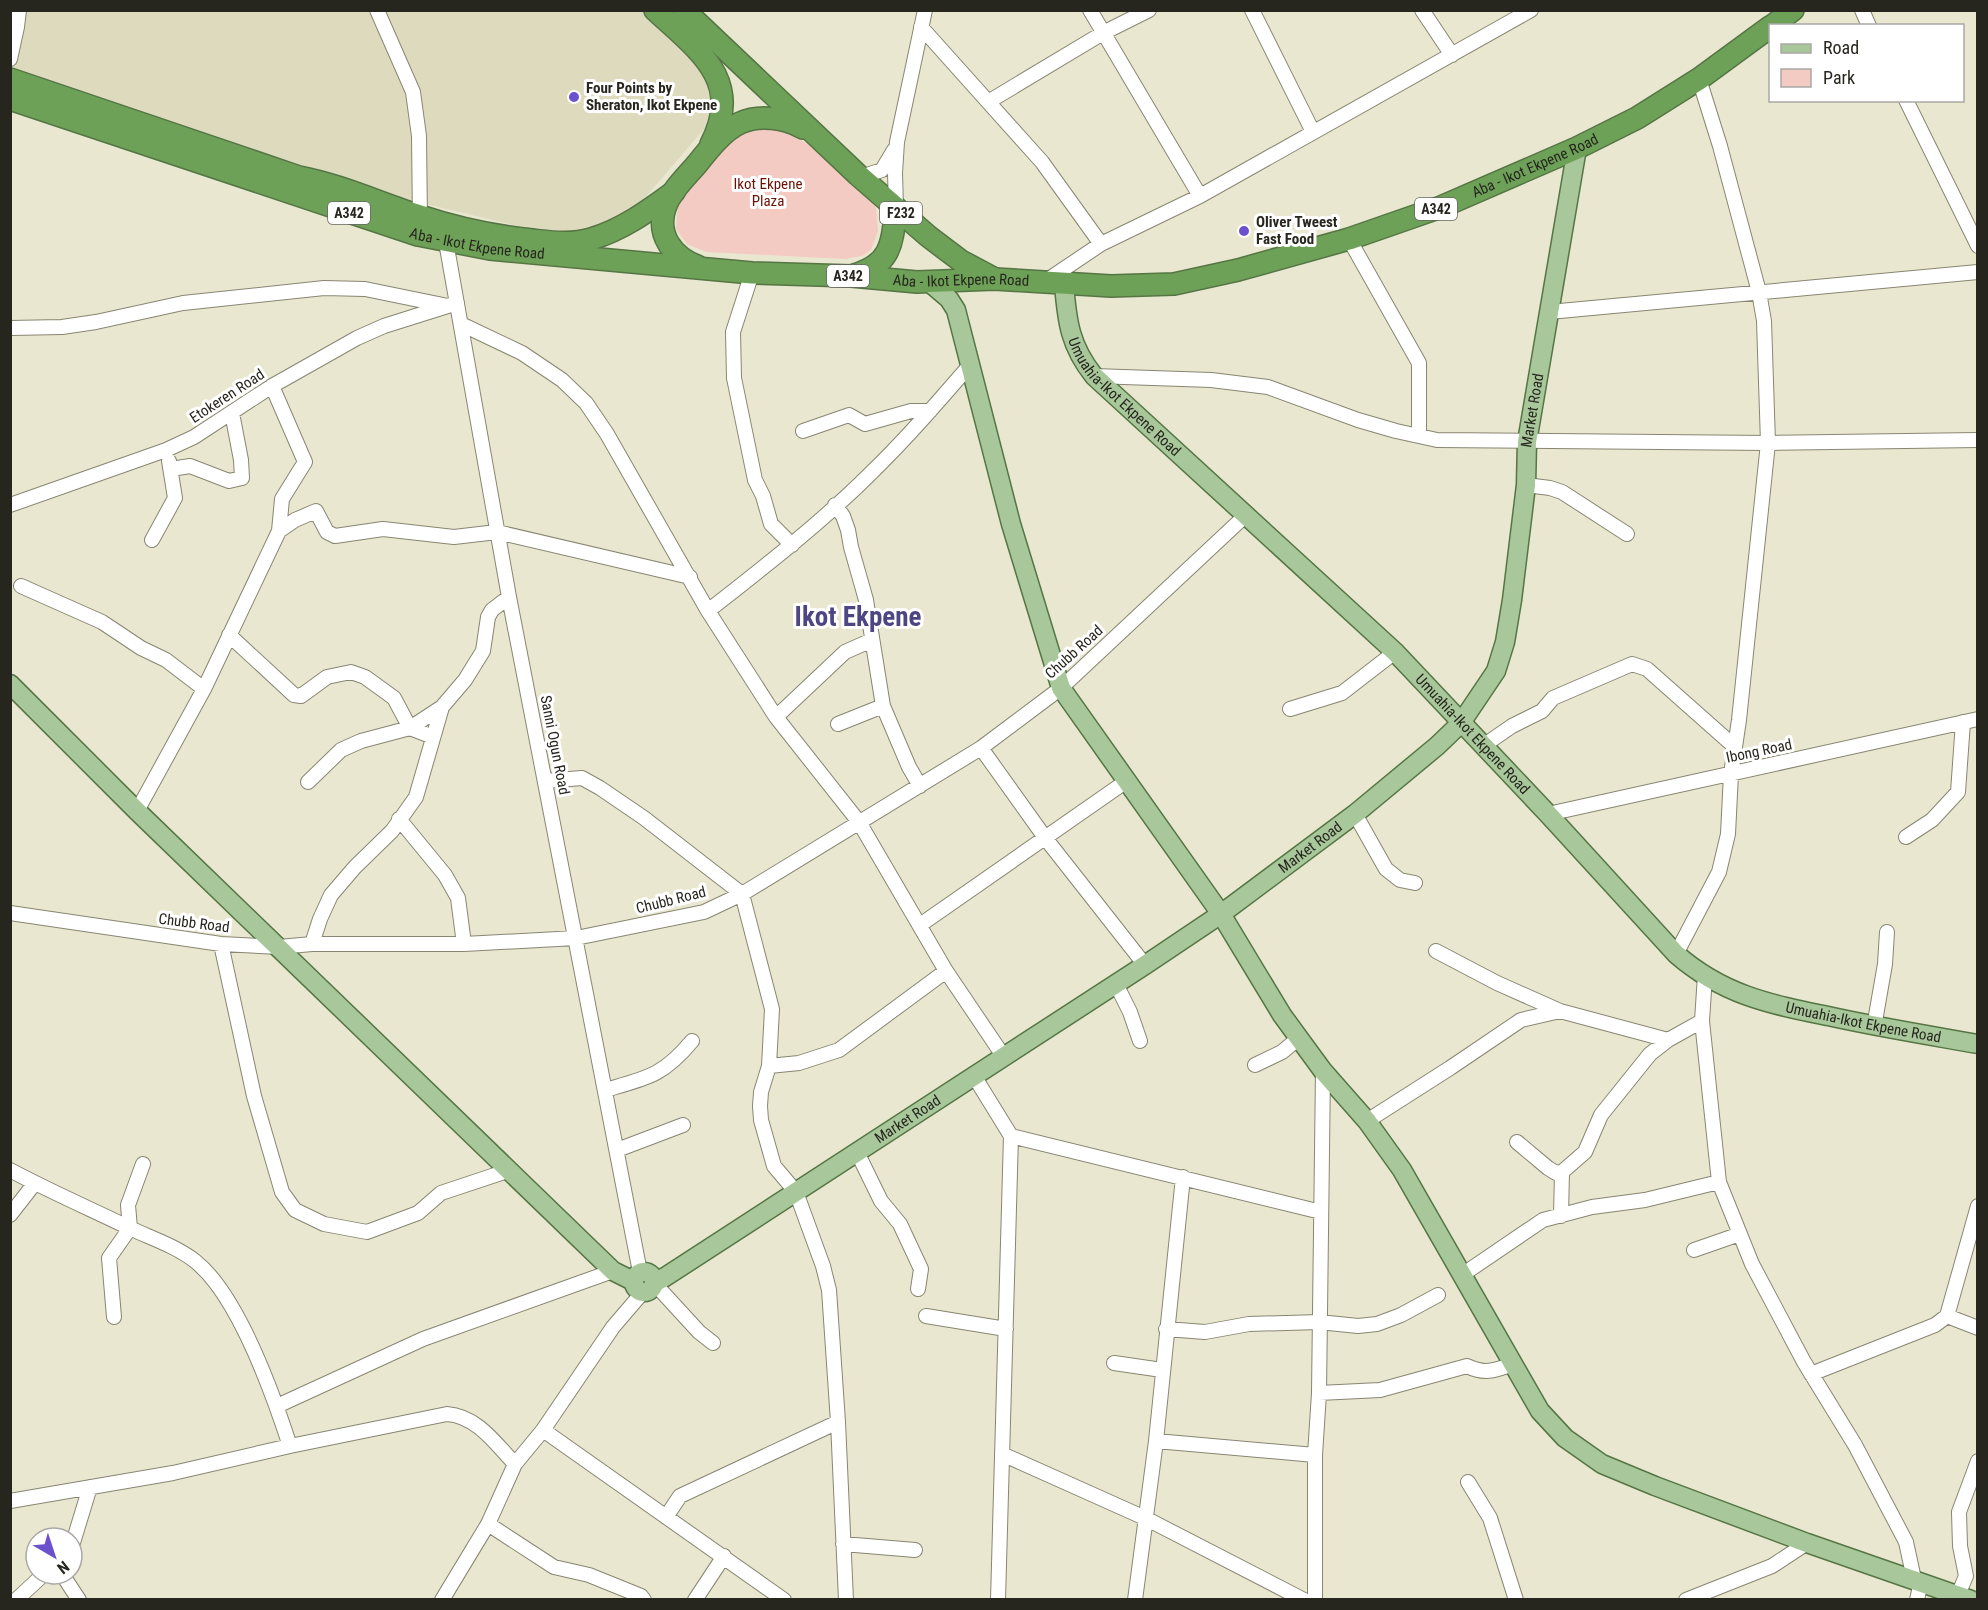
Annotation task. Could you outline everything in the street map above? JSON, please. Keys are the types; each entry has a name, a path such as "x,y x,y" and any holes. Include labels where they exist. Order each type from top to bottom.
{"highway":[{"path":"655,10 711,64 721,84 723,104 719,129 707,152"},
{"name":"F232","path":"684,10 858,175 928,236 961,261 995,279"},
{"name":"Aba - Ikot Ekpene Road","path":"1774,24 1793,10"},
{"name":"Aba - Ikot Ekpene Road","path":"10,99 419,226 544,256 752,273 851,276 929,282 995,279 1111,286 1174,284 1238,270 1349,238 1441,207 1576,148 1637,118 1699,79 1769,27"},
{"name":"A342","path":"10,79 299,177 327,183 419,226"},
{"path":"701,268 683,261 672,250 665,238 663,223 665,208 674,192 707,152 721,137 740,123 757,118 777,119 795,124 816,136"},
{"name":"A342","path":"447,233 565,243 589,240 618,229 649,211 674,192"},
{"path":"851,276 868,271 878,265 886,255 891,243 896,208"}],"main road":[{"name":"Market Road","path":"643,1282 665,1278 1221,914 1355,814 1437,746 1461,723 1496,671 1505,642 1526,485 1527,442 1576,148"},
{"path":"929,282 949,299 956,310 1011,524 1061,688 1221,914 1282,1015 1323,1071 1367,1120 1402,1170 1540,1411 1565,1438 1602,1464 1917,1587 1965,1597"},
{"name":"Umuahia-Ikot Ekpene Road","path":"1055,283 1066,305 1075,347 1081,360 1095,376 1143,423 1395,652 1676,954 1693,969 1732,991 1752,999 1874,1026 1977,1044"},
{"path":"10,684 138,811 614,1270 643,1282"}],"street":[{"path":"10,59 18,10"},
{"path":"377,10 413,92 419,136 419,226"},
{"path":"896,208 897,142 925,10"},
{"path":"1090,10 1200,196"},
{"path":"988,102 1103,33 1149,10"},
{"path":"1252,10 1313,132"},
{"path":"1422,10 1452,55"},
{"path":"1055,283 1101,244 1200,196 1531,10"},
{"path":"1862,10 1868,24"},
{"path":"921,27 1042,162 1101,244"},
{"path":"1676,954 1719,872 1728,834 1731,774 1746,662 1768,443 1764,321 1759,292 1720,146 1699,79"},
{"path":"1907,102 1977,246"},
{"path":"858,175 878,173 882,170 897,142"},
{"name":"Sanni Ogun Road","path":"447,233 452,305 461,324 509,597 643,1282"},
{"path":"1349,238 1419,363 1419,436"},
{"path":"1549,312 1977,272"},
{"path":"752,273 733,332 734,378 755,480 765,502 771,524 792,545"},
{"path":"10,328 62,327 183,303 324,288 365,289 452,305"},
{"name":"Etokeren Road","path":"10,505 166,450 194,437 272,386 371,331 452,305"},
{"path":"461,324 522,353 562,380 586,403 607,434 708,611 776,717 859,822 946,971 1004,1057"},
{"path":"708,611 792,545 871,474 970,365"},
{"path":"1095,376 1211,381 1268,387 1358,420 1437,440 1768,443 1977,440"},
{"path":"138,811 204,688 279,531 282,499 305,462 272,386"},
{"path":"803,431 849,415 865,424 911,411 930,411"},
{"path":"171,469 190,466 229,481 242,478 232,413"},
{"path":"152,540 175,498 166,450"},
{"path":"1526,485 1562,492 1627,534"},
{"path":"836,505 849,530 851,547 866,600 883,706 909,767 921,786"},
{"path":"279,531 295,520 316,511 327,532 335,536 383,529 454,537 497,532 690,577"},
{"name":"Chubb Road","path":"10,913 221,944 279,946 464,944 576,938 704,912 742,894 981,748 1061,688 1246,515"},
{"path":"21,586 102,622 141,648 166,660 204,688"},
{"path":"308,782 341,750 361,741 410,728 442,707 465,680 483,651 488,617 492,610 509,597"},
{"path":"229,635 294,695 301,696 327,677 351,672 365,676 394,698 410,728 433,737"},
{"path":"776,717 845,652 872,640"},
{"path":"1290,709 1342,693 1395,652"},
{"path":"1483,746 1512,726 1542,711 1553,698 1632,664 1647,669 1706,719 1734,747"},
{"path":"838,724 883,706"},
{"path":"312,944 331,894 392,831 416,797 442,707"},
{"name":"Ibong Road","path":"1548,814 1977,719"},
{"path":"1906,837 1932,820 1958,792 1963,723"},
{"path":"981,748 1046,839 1145,965"},
{"path":"545,781 582,778 600,788 644,818 742,894 772,1009 770,1066 761,1092 760,1106 766,1146 774,1166 796,1192 823,1266 829,1290 846,1599"},
{"path":"920,925 1128,780"},
{"path":"1355,814 1386,869 1400,880 1415,883"},
{"path":"399,819 445,875 458,898 464,944"},
{"path":"1874,1026 1885,964 1887,932"},
{"path":"221,944 254,1096 282,1192 295,1210 324,1224 367,1232 418,1214 441,1193 510,1170"},
{"path":"1436,951 1560,1011 1668,1040"},
{"path":"770,1066 799,1063 839,1050 946,971"},
{"path":"1705,975 1702,1021 1719,1182 1752,1264 1811,1374 1855,1445 1906,1542 1917,1587"},
{"path":"1116,984 1130,1012 1140,1041"},
{"path":"1535,1016 1536,1000"},
{"path":"1367,1120 1521,1020 1560,1011"},
{"path":"1517,1142 1548,1168 1556,1173 1562,1172 1585,1152 1605,1109 1650,1054 1668,1040 1702,1021"},
{"path":"1255,1065 1282,1052 1299,1038"},
{"path":"605,1090 650,1077 675,1061 692,1041"},
{"path":"1315,1599 1315,1455 1319,1393 1323,1071"},
{"path":"974,1076 1011,1136 998,1599"},
{"path":"617,1150 683,1125"},
{"path":"1011,1136 1321,1212"},
{"path":"857,1152 881,1201 900,1224 921,1269 918,1289"},
{"path":"114,1317 109,1258 130,1228 128,1205 142,1164"},
{"path":"10,1170 182,1252 208,1273 226,1298 243,1329 277,1406 290,1446"},
{"path":"1561,1216 1562,1172"},
{"path":"1135,1599 1156,1441 1183,1177"},
{"path":"1462,1275 1543,1220 1592,1207 1645,1200 1719,1182"},
{"path":"10,1215 35,1183"},
{"path":"1811,1374 1935,1324 1947,1316 1977,1206"},
{"path":"1694,1250 1740,1234"},
{"path":"277,1406 423,1339 614,1270"},
{"path":"442,1599 488,1524 514,1464 543,1430 643,1282 713,1343"},
{"path":"1166,1329 1205,1332 1249,1324 1319,1322 1358,1326 1377,1324 1401,1315 1438,1295"},
{"path":"1947,1316 1977,1328"},
{"path":"927,1317 1006,1329"},
{"path":"1114,1363 1162,1370"},
{"path":"1319,1393 1380,1390 1467,1366 1477,1371 1491,1371 1513,1364"},
{"path":"10,1502 173,1473 447,1414 458,1414 469,1419 487,1434 514,1464"},
{"path":"666,1517 680,1496 838,1422"},
{"path":"543,1430 784,1599"},
{"path":"1156,1441 1315,1455"},
{"path":"1002,1454 1145,1518 1304,1599"},
{"path":"1965,1597 1966,1576 1960,1546 1959,1512 1977,1461"},
{"path":"1468,1482 1490,1518 1516,1599"},
{"path":"78,1526 90,1487"},
{"path":"488,1524 554,1567 589,1575 644,1599"},
{"path":"1686,1599 1772,1566 1807,1543"},
{"path":"843,1544 915,1550"},
{"path":"695,1599 724,1556"},
{"path":"16,1599 31,1586"},
{"path":"70,1586 79,1599"}],"shaded area":[{"path":"644,10 701,63 713,89 711,109 704,129 645,198 602,227 578,232 557,233 513,225 401,198 11,69 11,11"}],"green space":[{"name":"Ikot Ekpene Plaza","path":"772,127 812,147 869,197 876,208 878,231 871,250 862,256 845,259 706,252 687,244 676,229 678,204 696,177 731,139 752,129"}],"place":[{"name":"Four Points by Sheraton, Ikot Ekpene","path":"574,97"},
{"name":"Oliver Tweest Fast Food","path":"1244,231"}],"district":[{"name":"Ikot Ekpene","path":"858,617"}]}
